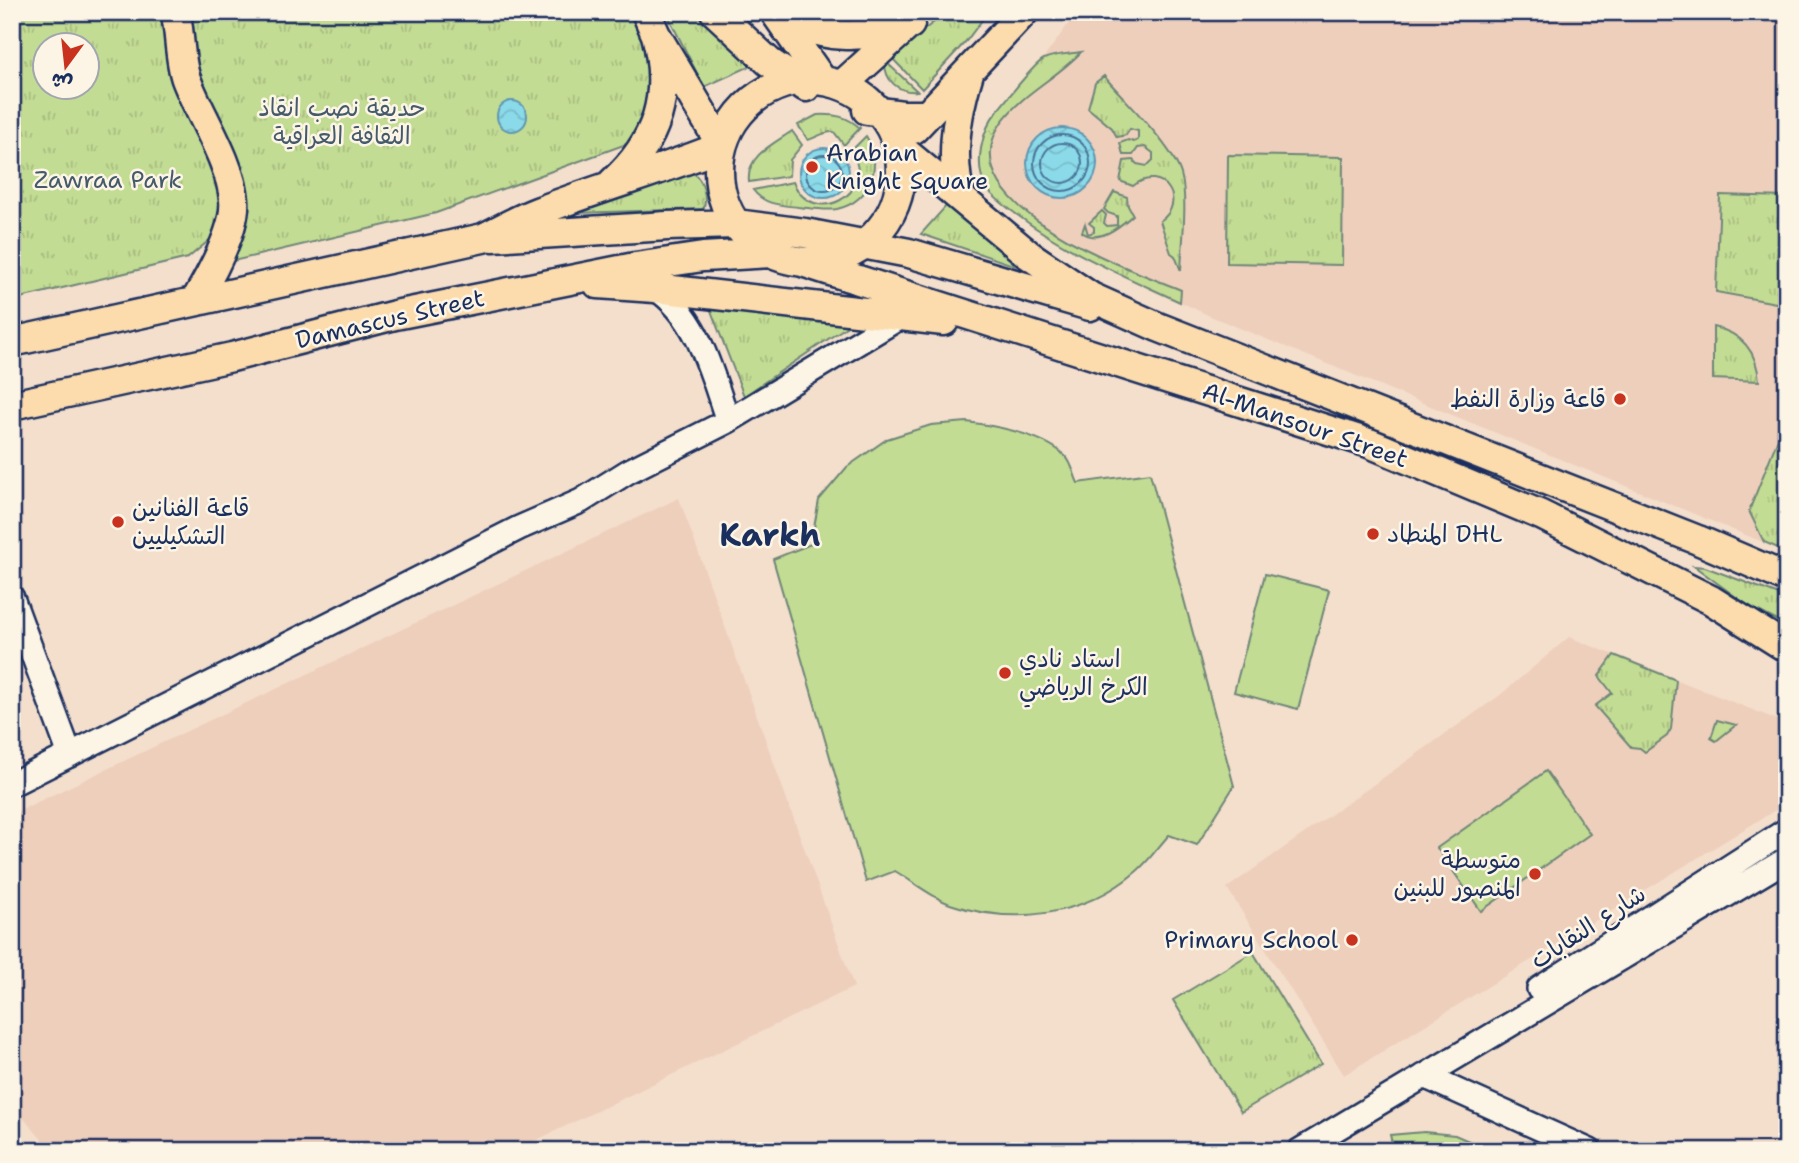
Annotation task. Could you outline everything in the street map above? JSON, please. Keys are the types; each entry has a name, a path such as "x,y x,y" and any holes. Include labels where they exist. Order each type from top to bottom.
{"main road":[{"path":"178,12 185,77 225,167 235,201 216,265 196,300"},
{"path":"721,19 743,29 750,28 764,19 768,12"},
{"path":"777,12 816,32 840,36 875,34 916,18"},
{"path":"777,12 832,83"},
{"path":"898,147 1024,12"},
{"path":"832,83 916,18"},
{"path":"721,19 769,62 794,81 821,95 881,113 927,115"},
{"path":"651,23 722,146"},
{"path":"610,185 639,155 658,117 663,76 651,23"},
{"path":"961,198 956,141 958,117 970,69"},
{"path":"772,253 752,241 726,208 720,189 722,146 732,123 748,103 769,89 794,81 832,83 863,97 881,113 892,129 898,147 901,178 895,203 883,226 864,244 844,255 822,261 799,261"},
{"path":"484,238 534,213 722,146"},
{"name":"Al-Mansour Street","path":"898,147 1029,256 1091,297 1158,327 1698,540 1787,578"},
{"path":"12,342 484,238 736,224 909,253 1158,327"},
{"name":"Al-Mansour Street","path":"772,253 1369,443 1541,515 1711,600 1787,648"},
{"name":"Damascus Street","path":"12,405 232,357 395,315 635,267 703,257 772,253"},
{"path":"567,282 655,288 1015,330"}],"street":[{"path":"655,288 668,297 696,333 728,421"},
{"path":"12,784 519,528 581,501 629,471 728,421 902,316"},
{"path":"12,598 70,755"},
{"name":"شارع النقابات","path":"1424,1076 1436,1055 1787,830"},
{"name":"شارع النقابات","path":"1299,1151 1787,859"},
{"path":"1424,1076 1590,1151"}],"shaded area":[{"path":"1077,12 1787,12 1787,552 1210,316 1068,249 1004,206 988,189 982,173 981,155 985,132 996,112 1043,59"},
{"path":"679,498 854,987 514,1151 52,1151 12,1105 12,814"},
{"name":"متوسطة المنصور للبنين","path":"1569,637 1778,720 1787,699 1787,803 1344,1075 1227,888 1499,696"}],"green space":[{"name":"Zawraa Park","path":"12,12 164,12 168,58 224,197 212,238 188,258 12,300"},
{"name":"حديقة نصب انقاذ الثقافة العراقية","path":"192,12 631,12 651,61 654,93 632,142 436,213 229,262 246,191 241,164 231,150 195,60"},
{"path":"666,12 698,12 755,64 704,87"},
{"path":"947,12 988,12 967,40 922,89 890,56"},
{"path":"1081,52 1029,94 1001,123 991,153 998,181 1020,207 1050,229 1086,249 1181,290 1180,302 1096,262 1035,228 998,200 983,181 981,148 987,127 998,110 1044,59"},
{"path":"885,61 917,91 904,90 894,84 887,74"},
{"path":"1104,76 1158,137 1181,174 1184,208 1181,271 1171,253 1160,221 1172,204 1168,188 1154,179 1144,180 1133,186 1120,181 1124,161 1133,160 1137,164 1147,166 1153,160 1153,153 1145,147 1138,148 1133,155 1123,155 1120,143 1138,140 1138,131 1130,129 1126,135 1117,137 1112,128 1088,108 1095,83"},
{"path":"817,115 840,117 860,128 844,145 834,132 808,140 798,125"},
{"path":"792,131 802,145 790,160 789,176 749,182 749,173 756,158"},
{"path":"866,136 874,158 874,170 866,190 849,205 827,210 779,205 762,199 753,190 793,182 802,196 814,203 828,204 840,200 850,192 857,181 857,167 851,151"},
{"path":"1228,155 1343,157 1342,265 1227,263"},
{"path":"693,173 704,190 703,209 574,213"},
{"path":"1114,192 1127,197 1133,215 1116,229 1102,235 1095,236 1089,235 1082,232 1085,224 1088,234 1094,232 1094,227 1089,223 1102,211 1106,215 1104,223 1107,226 1117,225 1117,216 1104,209"},
{"path":"1720,195 1787,197 1787,305 1716,292"},
{"path":"946,206 1031,271 921,234"},
{"path":"710,308 849,325 744,396"},
{"path":"1713,327 1732,334 1746,345 1755,361 1759,381 1713,379"},
{"name":"استاد نادي الكرخ الرياضي","path":"967,422 1034,437 1057,449 1068,460 1078,483 1150,473 1234,786 1197,845 1169,835 1141,867 1117,886 1072,907 1048,913 1024,915 974,911 943,901 895,871 866,882 773,559 811,544 819,500 847,467 887,439 931,425"},
{"path":"1783,426 1787,428 1787,552 1764,542 1749,511"},
{"path":"1694,566 1705,567 1787,598 1787,626 1747,605"},
{"path":"1265,574 1329,590 1298,709 1234,692"},
{"path":"1614,655 1676,680 1671,729 1667,736 1645,752 1631,747 1595,706 1612,693 1599,676"},
{"path":"1717,720 1736,725 1716,741 1711,738"},
{"path":"1546,771 1590,834 1481,911 1437,848"},
{"path":"1253,952 1321,1064 1241,1112 1173,1000"},
{"path":"1424,1132 1455,1135 1492,1151 1394,1151 1390,1135"}],"water":[{"path":"512,101 523,105 527,116 523,127 512,131 501,127 497,116 501,105"},
{"path":"1069,128 1082,134 1091,143 1095,149 1095,177 1087,188 1076,196 1055,198 1037,188 1029,177 1027,156 1037,138 1048,130"},
{"path":"824,148 842,155 849,173 842,191 824,198 806,191 799,173 806,155"}],"place":[{"name":"Arabian Knight Square","path":"812,167"},
{"name":"قاعة وزارة النفط","path":"1620,399"},
{"name":"قاعة الفنانين التشكيليين","path":"118,522"},
{"name":"المنطاد DHL","path":"1373,534"},
{"name":"استاد نادي الكرخ الرياضي","path":"1005,673"},
{"name":"متوسطة المنصور للبنين","path":"1535,874"},
{"name":"Primary School","path":"1352,940"}],"district":[{"name":"Karkh","path":"770,534"}]}
